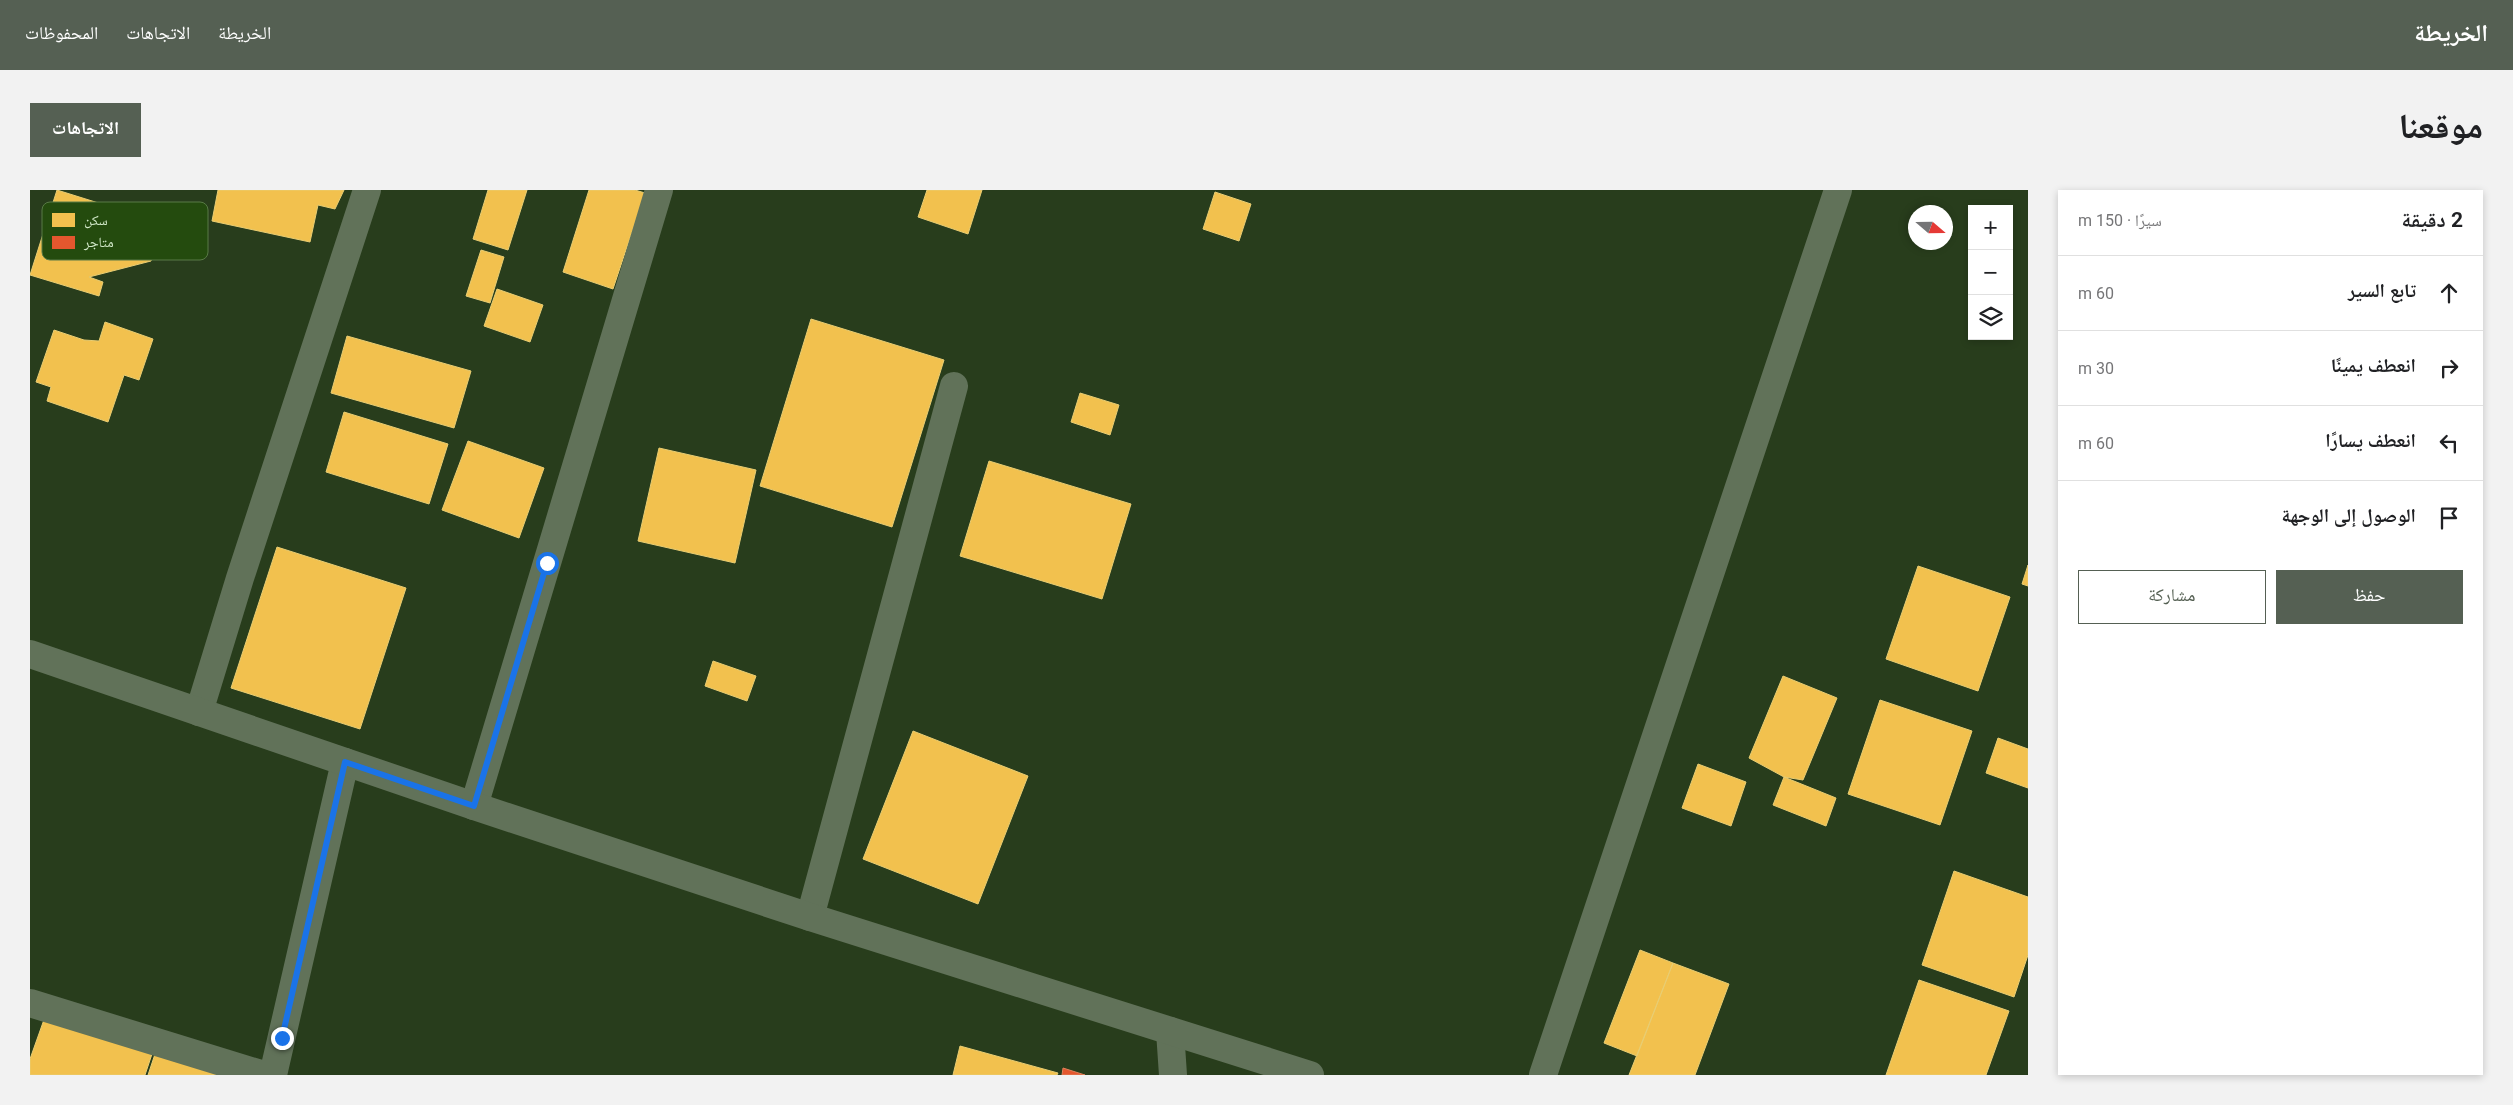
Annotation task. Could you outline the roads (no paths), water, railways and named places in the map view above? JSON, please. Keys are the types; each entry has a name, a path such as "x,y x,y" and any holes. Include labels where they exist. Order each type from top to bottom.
{"street":[{"path":"199,712 240,578 368,190"},
{"path":"474,806 659,190"},
{"path":"1543,1075 1838,190"},
{"path":"810,916 954,386"},
{"path":"30,654 474,806 810,916 1310,1075"},
{"path":"273,1075 345,762"},
{"path":"30,1003 264,1075"},
{"path":"1170,1031 1173,1075"}]}
